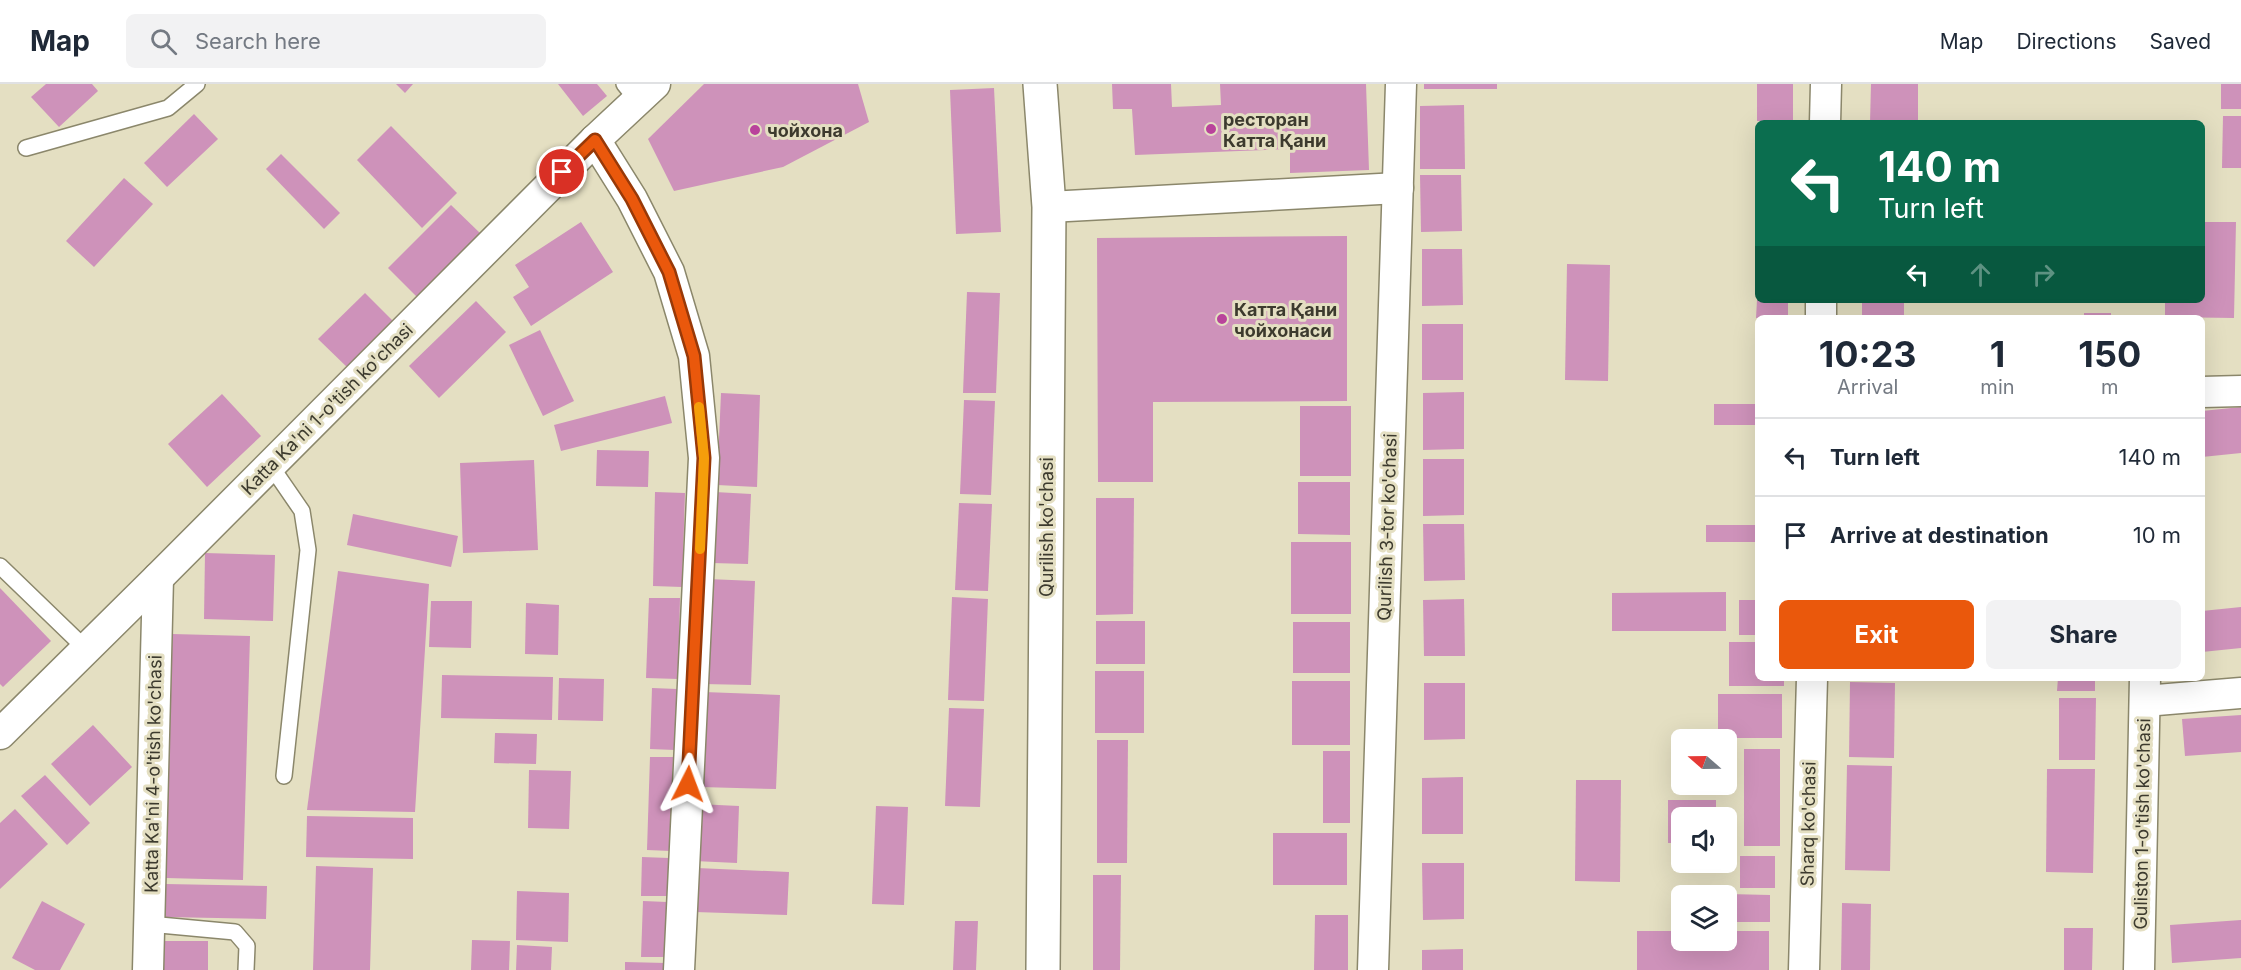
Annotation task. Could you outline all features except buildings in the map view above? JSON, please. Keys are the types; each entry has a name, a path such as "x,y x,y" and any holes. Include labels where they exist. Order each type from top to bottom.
{"street":[{"name":"Qurilish ko'chasi","path":"1040,84 1049,207 1043,970"},
{"name":"Qurilish 3-tor ko'chasi","path":"1373,970 1401,84"},
{"path":"1826,120 1827,84"},
{"name":"Katta Ka'ni 1-o'tish ko'chasi","path":"0,734 595,140 638,89"},
{"path":"595,140 632,199 669,272 694,356 704,458 679,970"},
{"path":"1049,207 1398,188"},
{"path":"2205,392 2241,391"},
{"name":"Katta Ka'ni 4-o'tish ko'chasi","path":"148,970 158,578"},
{"name":"Sharq ko'chasi","path":"1804,970 1812,681"},
{"path":"2145,689 2241,693"},
{"name":"Guliston 1-o'tish ko'chasi","path":"2139,970 2145,689"}],"lane":[{"path":"26,148 168,108 197,84"},
{"path":"270,466 302,511 308,550 284,776"},
{"path":"0,566 86,650"},
{"path":"149,924 235,932 247,946 246,970"}],"slow traffic":[{"path":"699,407 704,458 700,549"}],"place":[{"name":"ресторан Катта Қани","path":"1211,129"},
{"name":"чойхона","path":"755,130"},
{"name":"Катта Қани чойхонаси","path":"1222,319"}],"route":[{"path":"562,172 595,140 632,199 669,272 694,356 704,458 688,784"}]}
